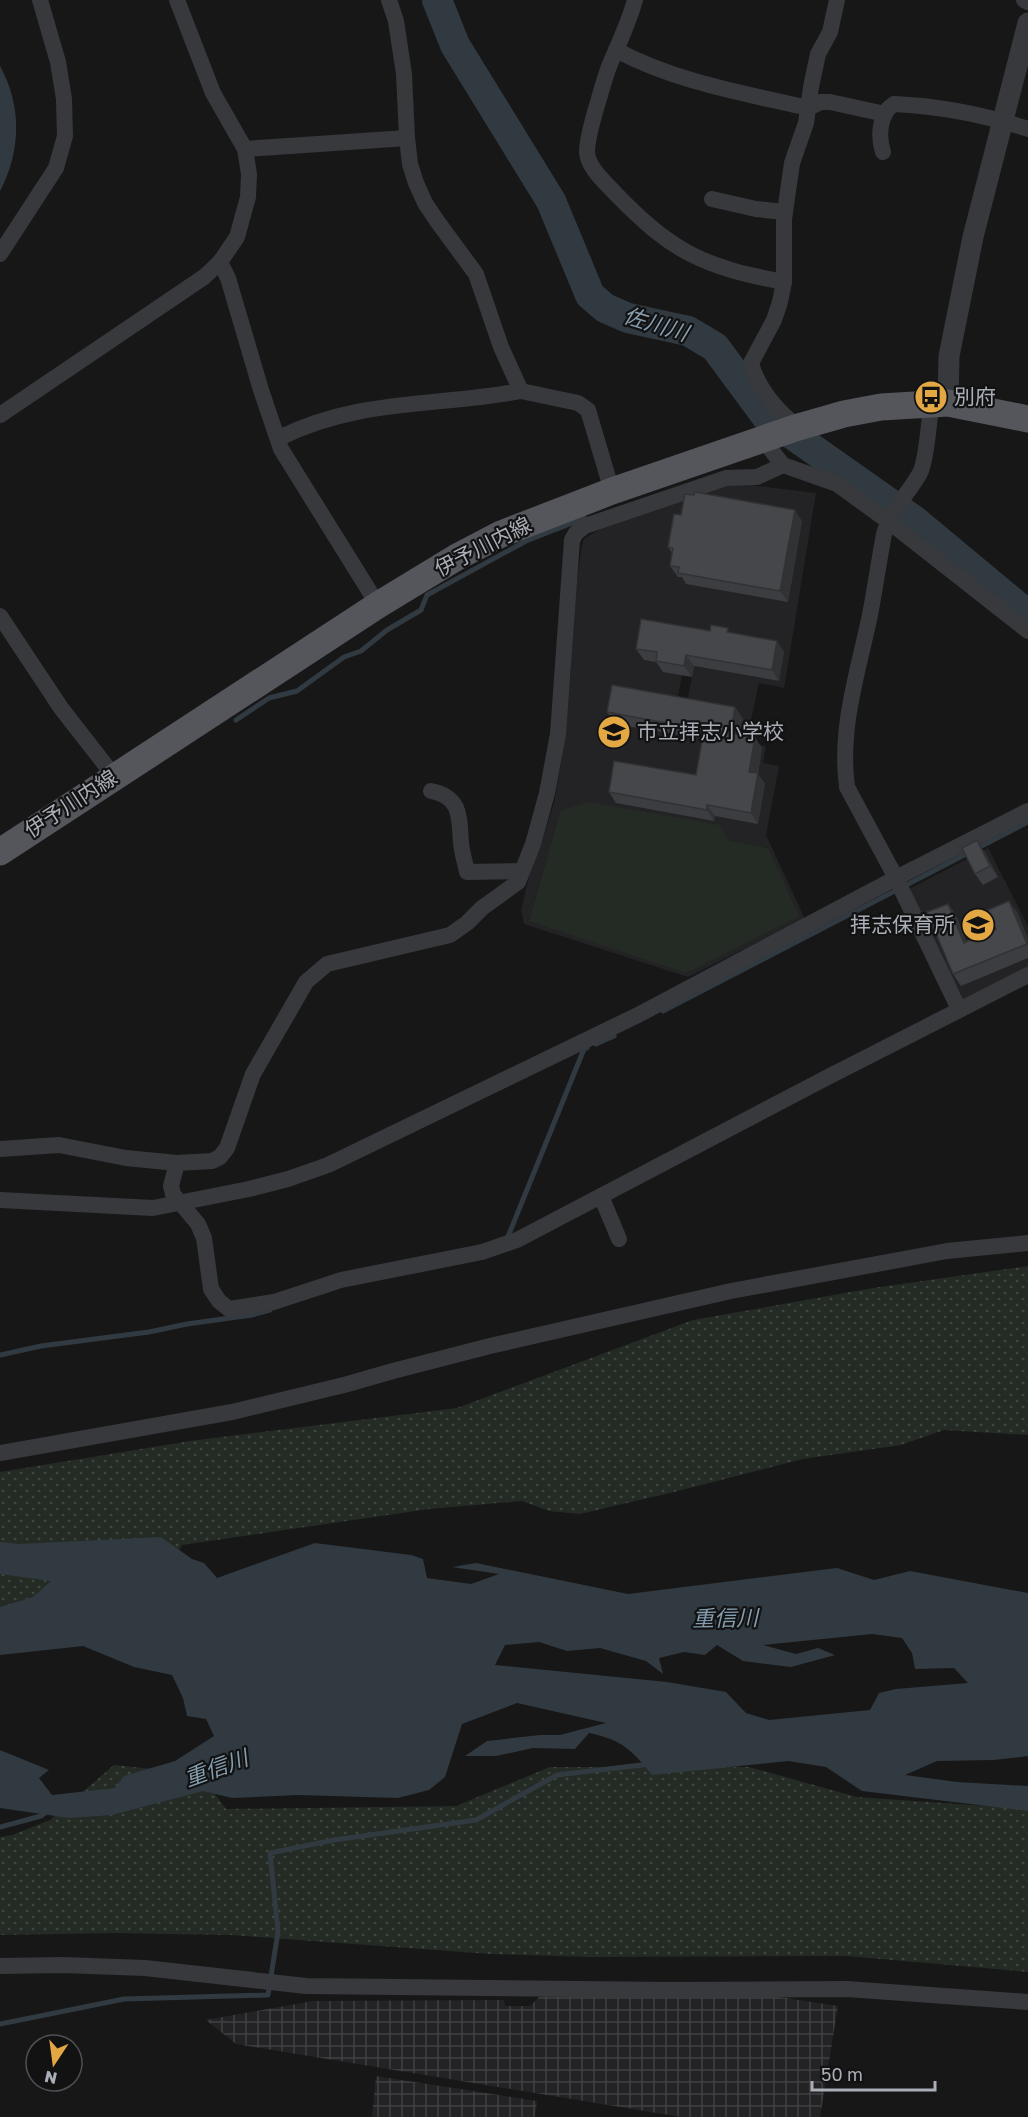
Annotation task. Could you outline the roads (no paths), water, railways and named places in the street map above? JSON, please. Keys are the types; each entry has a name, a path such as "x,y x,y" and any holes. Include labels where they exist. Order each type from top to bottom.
{"main road":[{"name":"伊予川内線","path":"0,852 378,605 457,556 501,534 612,491 844,414 881,407 940,403 1028,418"}],"street":[{"path":"0,254 57,168 64,136 64,99 58,62 40,0"},
{"path":"0,415 204,277 220,262 237,237 248,197 249,174 245,149 213,93 177,0"},
{"path":"389,0 396,21 404,74 410,164 425,203 476,274 501,346 521,391"},
{"path":"635,0 605,79 587,153 600,177 659,236 678,249 722,268 784,282"},
{"path":"783,465 782,433 786,418 756,378 751,363 774,320 784,282 785,212 792,163 806,123 818,54 830,32 837,0"},
{"path":"959,1009 896,878 848,787 846,775 849,706 889,519 921,471 940,403 973,237 1028,23"},
{"path":"616,50 645,65 687,80 808,108 821,102 830,102 885,114"},
{"path":"883,152 879,138 885,114 894,104 919,105 1002,121 1028,129"},
{"path":"245,149 407,138"},
{"path":"711,199 756,209 785,212"},
{"path":"220,262 228,278 281,449 378,605"},
{"path":"279,438 316,422 371,408 484,398 521,391 578,403 588,411 612,491"},
{"path":"0,1149 59,1145 126,1158 177,1163 212,1161 220,1157 227,1148 253,1074 306,982 316,971 343,958 399,948 450,935 518,882 533,844 547,793 558,734 572,540 576,533 585,526 726,478 757,477 783,465 837,484 889,519 1028,632"},
{"path":"0,616 62,708 114,776"},
{"path":"431,790 448,798 458,809 461,845 467,872 522,871"},
{"path":"0,1200 153,1208 269,1184 328,1165 638,1015 896,878 1028,811"},
{"path":"177,1163 171,1186 172,1194 190,1214 204,1238 211,1289 219,1301 229,1310 274,1302 341,1280 499,1247 517,1240 1028,975"},
{"path":"601,1196 619,1239"},
{"path":"0,1454 232,1412 490,1346 731,1291 947,1251 1028,1243"},
{"path":"0,1966 64,1965 145,1968 306,1986 660,1990 847,1989 1028,2002"}],"water":[{"path":"0,66 12,97 16,128 12,160 0,191"},
{"name":"重信川","path":"161,1537 192,1559 204,1563 217,1578 315,1543 411,1555 423,1559 427,1578 471,1584 499,1574 452,1567 476,1563 628,1594 837,1568 874,1580 910,1571 1028,1593 1028,1756 994,1760 937,1761 905,1775 957,1782 1028,1786 1028,1811 862,1791 826,1767 788,1761 652,1775 625,1747 610,1739 589,1733 575,1749 533,1748 496,1756 465,1756 487,1741 560,1735 606,1723 517,1703 462,1724 445,1777 429,1790 398,1798 298,1795 232,1798 203,1791 112,1815 69,1818 0,1808 0,1750 49,1770 39,1778 52,1795 115,1788 124,1776 175,1761 214,1736 206,1719 187,1716 183,1698 172,1675 134,1667 83,1646 0,1655 0,1607 33,1597 51,1581 0,1574 0,1542 19,1544","holes":["872,1634 902,1638 912,1653 915,1669 954,1668 968,1683 896,1689 879,1693 870,1710 769,1720 746,1713 726,1692 667,1682 495,1665 505,1645 539,1642 567,1651 600,1648 646,1661 663,1674 659,1658 684,1652 705,1655 717,1645 743,1661 791,1667 835,1655 818,1648 796,1654 763,1645"]}],"waterway":[{"name":"佐川川","path":"437,0 455,45 551,201 590,295 605,308 628,318 688,331 715,347 766,416 915,521 1028,615"},
{"path":"794,451 807,446"},
{"path":"236,720 269,698 297,691 344,657 361,651 387,630 421,610 427,595 526,541 585,518"},
{"path":"663,1011 1028,822"},
{"path":"596,1044 614,1036"},
{"path":"507,1239 584,1049 587,1048"},
{"path":"0,1355 41,1346 149,1332 270,1310"},
{"path":"0,2024 124,1999 268,1995 278,1932 270,1853 334,1840 476,1820 557,1775 650,1764"},
{"path":"0,1827 41,1816 49,1810"}],"place":[{"name":"別府","path":"931,397"},
{"name":"市立拝志小学校","path":"614,732"},
{"name":"拝志保育所","path":"978,925"}]}
